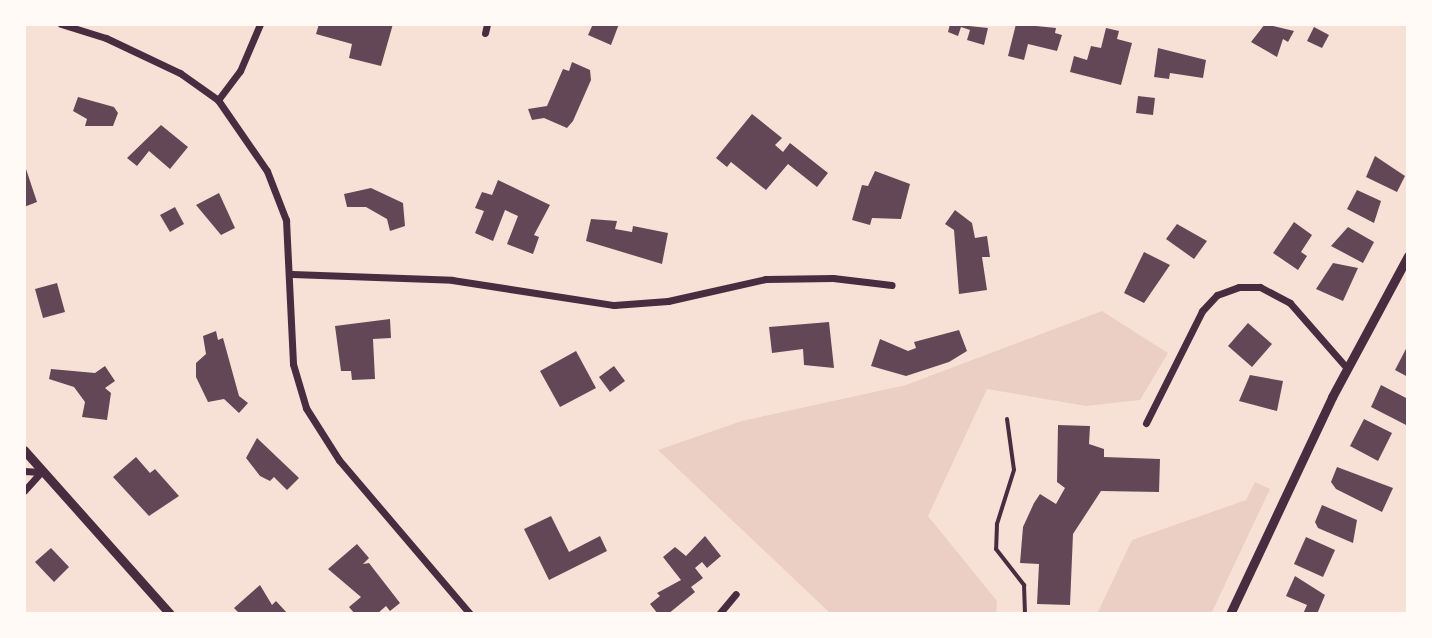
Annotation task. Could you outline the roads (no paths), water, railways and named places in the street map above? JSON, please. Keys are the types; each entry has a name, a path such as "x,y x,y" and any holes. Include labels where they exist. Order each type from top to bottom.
{"street":[{"path":"61,24 106,38 180,73 218,100 267,171 286,220 292,274 293,364 306,408 339,460 470,614"},
{"path":"218,100 240,71 260,24"},
{"path":"485,33 487,24"},
{"path":"1230,614 1347,368 1408,256"},
{"path":"292,274 438,279 614,305 668,301 766,279 833,278 892,285"},
{"path":"1146,423 1202,311 1217,295 1239,287 1260,287 1290,303 1347,368"},
{"path":"24,450 170,614"},
{"path":"24,471 41,472"},
{"path":"24,491 41,472"},
{"path":"719,614 736,594"}],"lane":[{"path":"1007,419 1014,470 997,524 996,549 1024,585 1025,614"}]}
